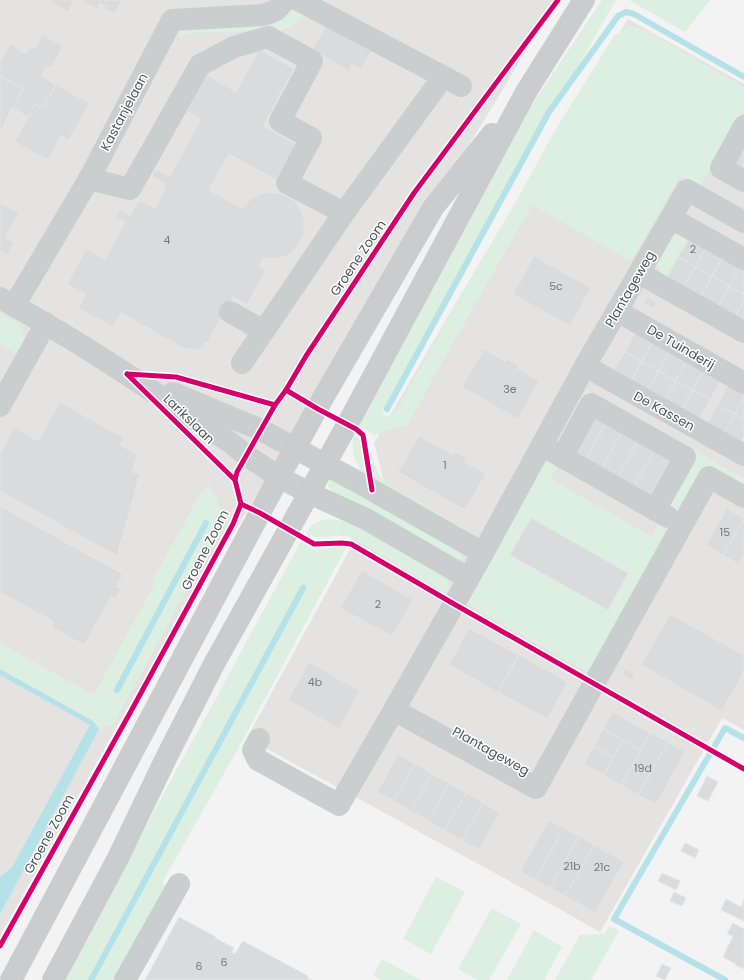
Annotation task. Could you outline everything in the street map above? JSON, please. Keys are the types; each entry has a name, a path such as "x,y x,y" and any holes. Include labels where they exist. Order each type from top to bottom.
{"main road":[{"path":"53,980 118,860 167,756 214,664 391,344 526,92 584,0"},
{"path":"11,980 279,477 433,208 526,92"}],"street":[{"name":"Kastanjelaan","path":"7,302 88,179 172,20 263,15 272,13 281,7 284,0"},
{"path":"242,363 344,213 452,82 298,0"},
{"path":"88,179 130,189 200,65 234,47 268,37 312,61 280,121 311,138 287,183 344,213"},
{"path":"744,126 720,168 744,181"},
{"name":"Plantageweg","path":"259,739 253,750 258,760 337,803 394,710 483,553 585,366 687,190 744,221"},
{"path":"671,218 744,259"},
{"path":"639,273 744,332"},
{"name":"Larikslaan","path":"7,302 46,324 127,374 231,443 247,456 279,477 309,493"},
{"name":"De Tuinderij","path":"617,311 744,383"},
{"path":"230,312 264,331"},
{"path":"0,406 46,324"},
{"name":"De Kassen","path":"585,366 744,455"},
{"name":"Larikslaan","path":"127,374 262,430 325,465"},
{"path":"562,457 591,404 631,426 685,457 655,510"},
{"path":"542,446 682,525"},
{"path":"325,465 367,487 483,553"},
{"name":"Plantageweg","path":"394,710 536,788 709,478 744,497"},
{"path":"309,493 366,519 468,578"},
{"path":"126,980 179,884"}],"shaded area":[{"path":"0,0 557,0 125,712 0,936"},
{"path":"628,19 744,84 744,730 722,718 600,932 247,738 385,485 374,443 470,279"}],"green space":[{"path":"602,0 616,0 460,273 382,414 389,416 395,412 518,198 554,132 614,36 629,26 644,29 744,87 744,110 700,187 680,176 631,261 532,205 408,424 374,436 358,425 511,136"},
{"path":"629,0 710,0 685,32"},
{"path":"293,3 308,11 292,26 275,30 274,23 283,20"},
{"path":"259,23 260,31 190,33 181,38 178,34 185,28"},
{"path":"677,233 689,237 666,277 660,273 657,265 671,237"},
{"path":"0,314 17,323 23,332 25,342 19,355 0,344"},
{"path":"587,390 744,478 744,487 707,466 679,514 667,507 695,458 563,448 556,444"},
{"path":"353,435 366,445 380,476 388,485 463,528 461,530 363,474 354,456"},
{"path":"546,460 558,466 551,479 651,536 659,523 670,530 589,673 465,603"},
{"path":"331,479 461,552 462,559 458,560 340,497 328,487"},
{"path":"208,484 221,509 222,525 113,725 99,729 93,721 0,669 0,643 94,695 154,584 152,581 199,496"},
{"path":"329,519 354,522 445,575 449,585 447,594 350,537 335,535 324,538 306,535 309,528 314,524"},
{"path":"301,541 315,549 347,546 240,745 162,883 171,888 120,980 64,980 159,802"},
{"path":"436,877 465,892 431,954 403,939"},
{"path":"492,908 521,924 489,980 478,980 458,969"},
{"path":"609,926 619,931 591,980 555,980 580,935 605,934"},
{"path":"534,930 562,947 544,980 507,980"},
{"path":"382,959 420,980 381,980 373,975"}],"water":[{"path":"0,669 93,721 99,729 0,914 0,877 12,867 90,725 0,675"}],"building":[{"path":"47,0 75,0 68,12"},
{"path":"81,0 122,0 115,14 104,8 105,6 100,3 97,9"},
{"path":"327,23 373,48 361,69 352,64 349,71 312,50"},
{"path":"42,34 63,46 51,68 47,66 41,76 56,85 43,108 35,104 28,117 12,108 23,89 0,76 0,60 10,44 26,54 30,46 35,48"},
{"path":"259,49 294,69 263,126 296,144 276,180 229,154 209,190 242,208 252,198 268,192 279,193 295,201 301,210 304,220 304,235 299,244 286,256 275,259 263,258 259,266 266,270 247,305 233,297 207,343 205,342 203,346 198,349 185,349 121,313 113,327 78,308 86,294 67,284 86,249 105,259 125,222 116,217 120,210 130,216 139,200 155,208 166,187 164,186 165,184 153,177 152,172 157,170 170,176 201,119 187,111 207,75 236,92"},
{"path":"0,76 23,89 0,131"},
{"path":"56,85 90,103 69,140 61,136 48,160 15,142 35,104 43,108"},
{"path":"744,141 744,174 730,166"},
{"path":"0,203 19,213 5,238 14,243 7,255 0,251"},
{"path":"690,237 707,246 695,267 678,257"},
{"path":"707,246 724,256 712,276 695,267"},
{"path":"534,256 591,288 570,326 513,294"},
{"path":"724,256 741,266 729,286 712,276"},
{"path":"678,257 695,267 684,287 667,278"},
{"path":"741,266 744,268 744,295 729,286"},
{"path":"695,267 712,276 701,297 684,287"},
{"path":"712,276 729,286 718,307 701,297"},
{"path":"729,286 744,295 744,300 735,317 718,307"},
{"path":"647,297 656,302 653,308 643,303"},
{"path":"744,300 744,322 735,317"},
{"path":"636,331 653,341 642,362 625,352"},
{"path":"653,341 670,351 659,371 642,362"},
{"path":"484,349 505,362 507,359 519,365 517,368 539,381 518,419 462,387"},
{"path":"670,351 687,360 676,381 659,371"},
{"path":"625,352 642,362 630,382 613,372"},
{"path":"687,360 704,370 693,390 676,381"},
{"path":"642,362 659,371 647,392 630,382"},
{"path":"704,370 721,380 710,400 693,390"},
{"path":"659,371 676,381 664,401 647,392"},
{"path":"676,381 693,390 681,411 664,401"},
{"path":"729,384 744,392 744,398 735,414 717,405"},
{"path":"693,390 710,400 698,421 681,411"},
{"path":"744,398 744,420 735,414"},
{"path":"60,402 124,438 120,445 137,455 132,472 140,474 117,556 0,491 0,453 14,428 38,441"},
{"path":"717,405 735,414 723,435 706,425"},
{"path":"592,410 608,419 585,460 568,451"},
{"path":"735,414 744,420 744,437 740,444 723,435"},
{"path":"608,419 624,428 601,470 585,460"},
{"path":"624,428 640,437 617,479 601,470"},
{"path":"419,436 454,455 455,452 467,458 465,462 486,474 465,510 398,472"},
{"path":"640,437 657,447 633,488 617,479"},
{"path":"657,447 673,456 649,497 633,488"},
{"path":"0,506 123,574 116,587 121,589 115,599 111,597 84,645 51,627 54,622 0,592"},
{"path":"727,508 744,519 723,555 706,545"},
{"path":"531,518 628,573 608,610 510,555"},
{"path":"744,519 744,554 738,564 723,555"},
{"path":"362,570 413,600 392,636 340,608"},
{"path":"670,614 744,655 744,672 722,711 641,665"},
{"path":"469,628 519,655 498,692 449,665"},
{"path":"519,655 568,682 547,719 498,692"},
{"path":"309,662 360,691 339,729 288,700"},
{"path":"625,669 635,674 631,680 622,675"},
{"path":"613,712 650,733 641,750 603,729"},
{"path":"603,729 623,740 613,758 594,746"},
{"path":"650,733 668,742 638,795 621,785"},
{"path":"623,740 641,750 621,785 604,775"},
{"path":"668,742 685,752 656,804 638,795"},
{"path":"594,746 613,758 604,775 584,764"},
{"path":"398,754 415,764 394,801 377,792"},
{"path":"415,764 432,774 411,811 394,801"},
{"path":"432,774 449,783 428,821 411,811"},
{"path":"707,776 718,782 708,801 697,796"},
{"path":"449,783 466,793 445,830 428,821"},
{"path":"466,793 483,803 462,840 445,830"},
{"path":"483,803 500,812 479,850 462,840"},
{"path":"549,820 564,828 535,880 520,871"},
{"path":"564,828 579,836 550,888 535,880"},
{"path":"579,836 594,845 565,896 550,888"},
{"path":"685,843 699,850 695,858 681,851"},
{"path":"594,845 624,862 595,913 565,896"},
{"path":"662,873 680,881 676,890 658,881"},
{"path":"674,892 686,898 682,906 670,901"},
{"path":"726,899 741,907 744,900 744,921 721,910"},
{"path":"179,917 234,948 232,952 235,954 243,941 308,976 307,978 311,980 145,980"},
{"path":"733,923 744,929 744,969 723,957 733,936 727,934"},
{"path":"662,964 671,968 665,980 656,976"}],"waterway":[{"path":"387,409 549,112 618,16 626,12 634,14 744,77"},
{"path":"117,690 206,523"},
{"path":"91,980 303,588"},
{"path":"725,980 614,919 725,728 744,738"}],"cycle path":[{"name":"Groene Zoom","path":"0,946 233,524 241,504 235,480 237,472 275,405 414,193 558,0"},
{"path":"127,374 176,377 275,405"},
{"path":"127,374 235,480"},
{"path":"286,390 356,429 363,435 372,490"},
{"path":"241,504 260,513 314,544 351,544 744,769"}]}
